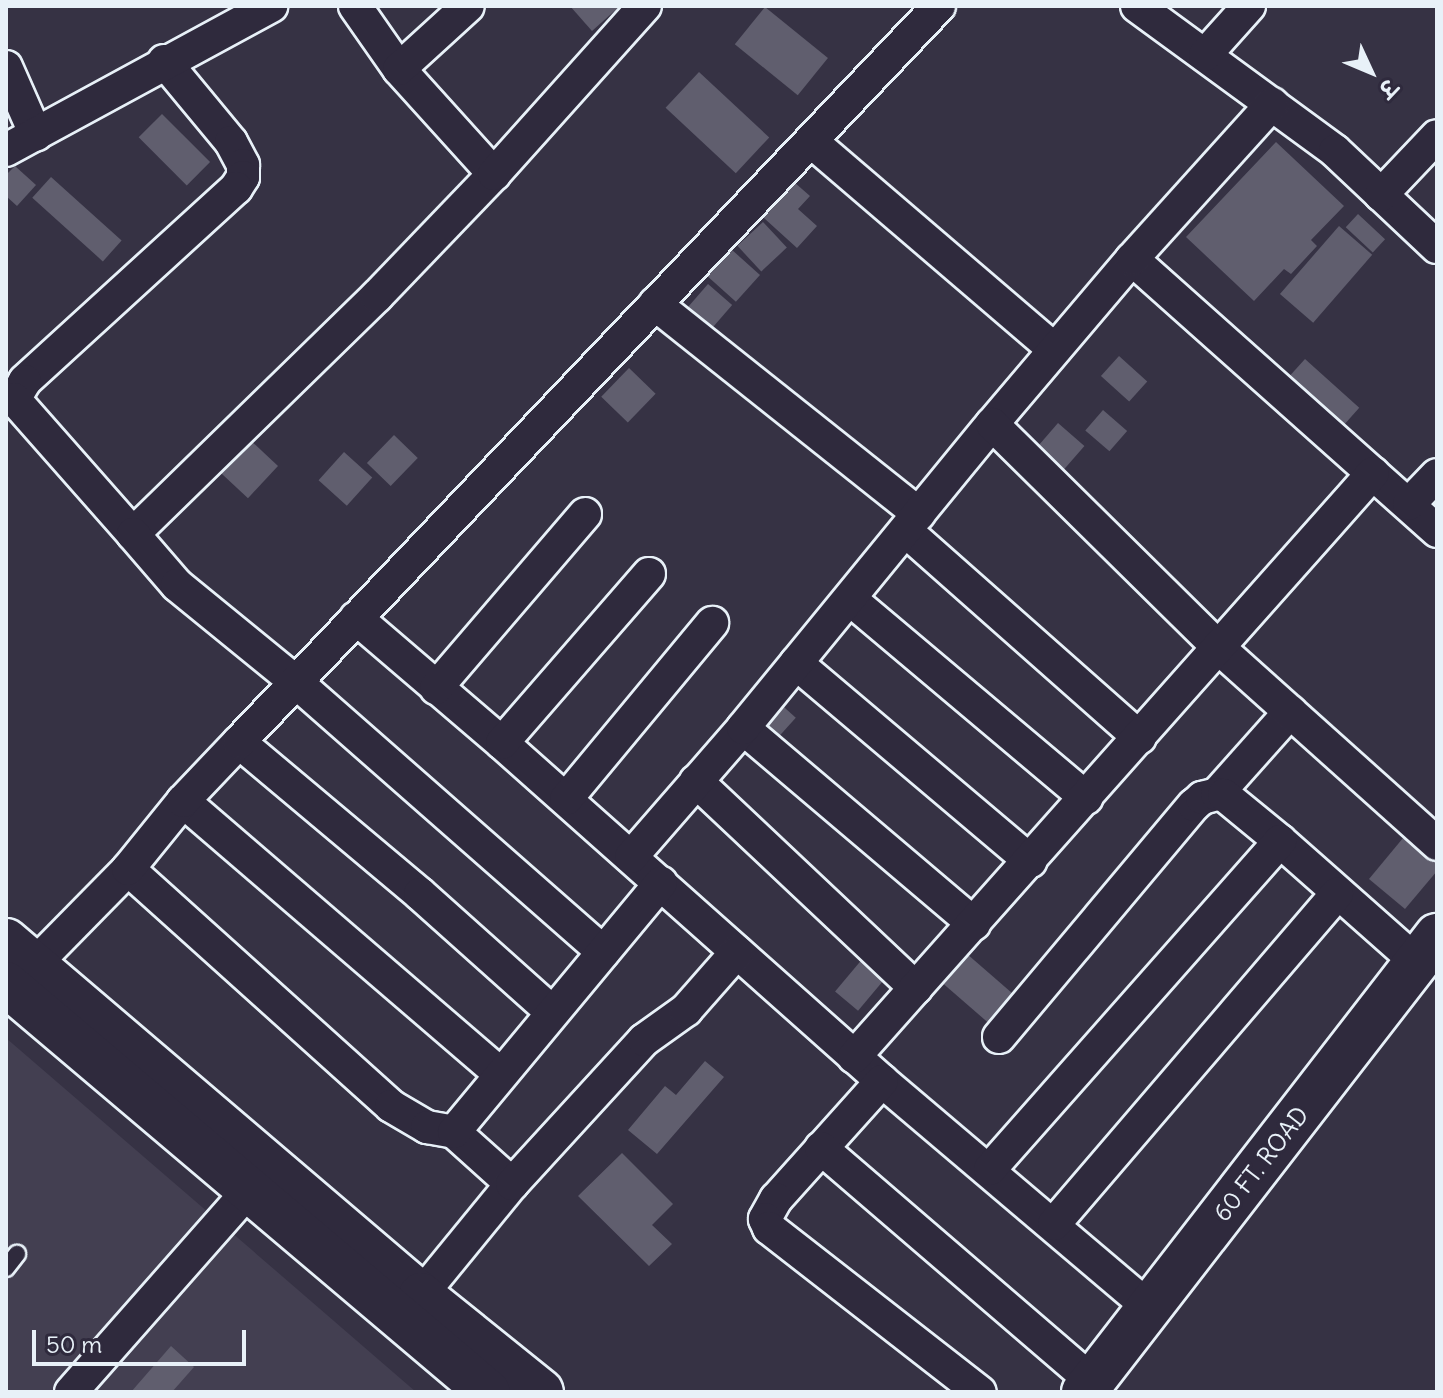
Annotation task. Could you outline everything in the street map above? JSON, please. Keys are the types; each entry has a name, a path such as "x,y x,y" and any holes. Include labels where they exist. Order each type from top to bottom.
{"street":[{"path":"6,150 164,61 271,6"},
{"path":"355,6 399,69 494,174"},
{"path":"399,69 468,6"},
{"path":"133,534 377,296 494,174 645,6"},
{"path":"14,969 128,869 183,801 939,6"},
{"path":"1137,6 1335,151 1437,247"},
{"path":"1205,55 1249,6"},
{"path":"164,61 231,142 243,165 243,177 236,188 25,381 10,399 177,585 296,682 603,952"},
{"path":"6,67 36,135"},
{"path":"631,857 743,728 1054,349 1272,104"},
{"path":"1381,195 1437,136"},
{"path":"811,141 1054,349"},
{"path":"1132,259 1437,531"},
{"path":"655,304 912,522 1140,738"},
{"path":"992,424 1220,649 1437,844"},
{"path":"854,1057 1220,649 1373,473"},
{"path":"1409,504 1437,475"},
{"path":"436,688 585,514"},
{"path":"502,743 649,574"},
{"path":"850,599 1086,798"},
{"path":"356,618 566,799 854,1057 990,1169 1150,1308"},
{"path":"566,799 712,623"},
{"path":"796,663 1030,861"},
{"path":"1217,794 1290,712"},
{"path":"743,728 974,924"},
{"path":"239,742 420,894 552,1012"},
{"path":"696,781 916,988"},
{"path":"999,1037 1194,805 1202,798 1217,794 1224,795 1280,841 1337,894 1427,949"},
{"path":"183,801 500,1074"},
{"path":"990,1169 1280,841"},
{"path":"128,869 391,1106 427,1127 454,1132 512,1184"},
{"path":"454,1132 661,883"},
{"path":"1054,1224 1337,894"},
{"name":"60 FT. ROAD","path":"1088,1387 1427,949"},
{"path":"421,1295 512,1184 644,1040 686,1010 737,952"},
{"path":"14,969 249,1190 488,1392"},
{"path":"14,969 541,1392"},
{"path":"882,1081 766,1212 769,1228 980,1392"},
{"path":"821,1148 1088,1387"},
{"path":"71,1392 249,1190"}],"shaded area":[{"path":"6,1038 231,1232 416,1392 6,1392"}],"building":[{"path":"570,6 620,6 592,31"},
{"path":"765,7 828,58 798,95 735,44"},
{"path":"699,72 769,137 736,173 666,108"},
{"path":"162,114 210,162 187,185 139,137"},
{"path":"1276,142 1344,206 1311,240 1317,246 1291,274 1284,269 1254,301 1186,237"},
{"path":"15,166 36,185 17,206 6,196 6,175"},
{"path":"786,175 810,196 798,209 817,226 797,248 755,210"},
{"path":"51,177 122,241 103,261 32,198"},
{"path":"1358,214 1385,239 1373,252 1346,227"},
{"path":"763,222 787,248 761,271 737,246"},
{"path":"1339,226 1372,255 1313,323 1280,294"},
{"path":"731,249 760,275 736,302 707,276"},
{"path":"708,284 732,305 706,335 682,314"},
{"path":"1119,356 1147,381 1129,401 1101,376"},
{"path":"1305,359 1359,408 1341,428 1287,379"},
{"path":"629,368 656,394 628,422 601,397"},
{"path":"1103,410 1127,431 1109,451 1085,430"},
{"path":"1058,423 1084,446 1063,470 1037,447"},
{"path":"394,435 418,458 391,486 367,463"},
{"path":"248,438 278,466 248,498 218,470"},
{"path":"344,452 372,477 347,506 319,480"},
{"path":"775,699 796,718 774,742 754,723"},
{"path":"1413,826 1437,846 1437,871 1405,909 1369,879"},
{"path":"959,947 1019,999 994,1028 934,976"},
{"path":"864,957 887,976 858,1011 835,991"},
{"path":"705,1061 724,1077 657,1154 628,1130 665,1086 676,1095"},
{"path":"622,1153 673,1204 652,1225 672,1244 649,1266 578,1196"},
{"path":"171,1346 194,1367 172,1392 131,1392"}]}
